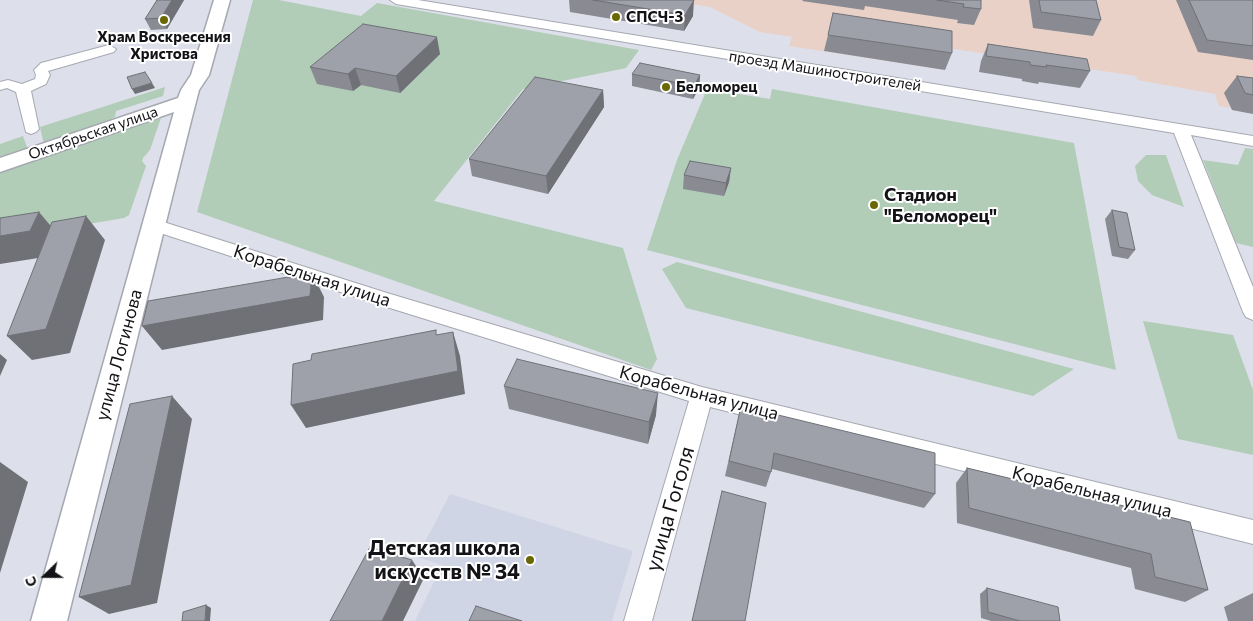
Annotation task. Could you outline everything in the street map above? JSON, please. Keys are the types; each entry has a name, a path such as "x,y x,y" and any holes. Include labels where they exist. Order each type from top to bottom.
{"main road":[{"name":"улица Логинова","path":"188,95 186,78 207,0"},
{"name":"улица Логинова","path":"48,621 188,95 200,75 222,0"},
{"name":"Октябрьская улица","path":"0,165 188,95"}],"street":[{"name":"проезд Машиностроителей","path":"396,0 1253,141"},
{"path":"0,86 8,84 23,89 42,82 43,74 41,70 46,66 109,49"},
{"path":"23,89 32,128"},
{"path":"1181,130 1253,312"},
{"name":"Корабельная улица","path":"154,225 384,299 702,396 1253,532"},
{"name":"улица Гоголя","path":"638,621 702,396"}],"shaded area":[{"path":"662,0 1253,0 1253,97 1225,93 1230,108 1219,106 1215,94 1137,80 1136,76 947,48 945,70 789,46 792,37 760,32 710,7"},
{"name":"Детская школа искусств № 34","path":"450,494 633,551 612,621 415,621 442,565 417,557"}],"green space":[{"path":"253,0 279,0 361,16 377,3 639,50 626,68 523,89 434,201 623,248 657,359 651,370 197,212"},
{"path":"165,87 163,96 116,111 115,117 92,128 44,145 40,127"},
{"name":"Стадион \"Беломорец\"","path":"707,89 770,99 772,89 1074,143 1116,370 647,250 677,160"},
{"path":"163,112 150,150 142,161 146,166 129,215 124,218 0,239 0,168"},
{"path":"23,136 28,150 0,160 0,144"},
{"path":"1245,148 1253,149 1253,247 1236,243 1203,160 1238,165"},
{"path":"1146,155 1166,155 1184,207 1152,195 1138,181 1135,166"},
{"path":"677,262 1074,369 1033,396 686,308 662,269"},
{"path":"1143,321 1233,335 1253,390 1253,455 1178,439"}],"building":[{"path":"157,0 172,0 161,18 145,19"},
{"path":"593,0 694,0 685,15"},
{"path":"937,0 981,0 981,9 963,7 964,4"},
{"path":"1039,0 1096,0 1101,20 1041,12"},
{"path":"1189,0 1253,0 1253,46 1207,40"},
{"path":"833,13 952,31 952,53 828,35"},
{"path":"363,24 437,37 396,76 355,68 348,74 310,67"},
{"path":"988,44 1087,59 1090,71 1046,65 1047,67 1030,65 1030,62 986,56"},
{"path":"640,63 700,75 694,86 632,74"},
{"path":"145,72 152,83 132,89 127,77"},
{"path":"1237,76 1253,78 1253,95 1245,93"},
{"path":"535,77 603,90 546,176 469,159"},
{"path":"690,161 731,168 726,183 684,175"},
{"path":"1112,210 1127,213 1135,250 1119,247"},
{"path":"39,212 30,231 0,236 0,218"},
{"path":"86,216 46,329 7,336 52,222"},
{"path":"312,273 310,296 142,326 148,301"},
{"path":"436,330 436,335 453,332 458,371 291,405 293,364 311,360 312,354"},
{"path":"517,359 658,393 649,422 504,386"},
{"path":"172,396 131,585 79,597 130,404"},
{"path":"741,406 935,453 935,494 774,453 771,472 729,461"},
{"path":"967,468 1190,522 1208,590 1155,577 1151,554 969,508"},
{"path":"722,491 766,503 745,621 692,621"},
{"path":"370,547 412,560 382,621 330,621"},
{"path":"987,588 1058,607 1060,621 1020,621 988,612"},
{"path":"206,605 205,621 182,621 183,612"},
{"path":"476,606 522,621 469,621"}],"place":[{"name":"СПСЧ-3","path":"616,17"},
{"name":"Храм Воскресения Христова","path":"164,20"},
{"name":"Беломорец","path":"666,87"},
{"name":"Стадион \"Беломорец\"","path":"874,205"},
{"name":"Детская школа искусств № 34","path":"530,560"}]}
